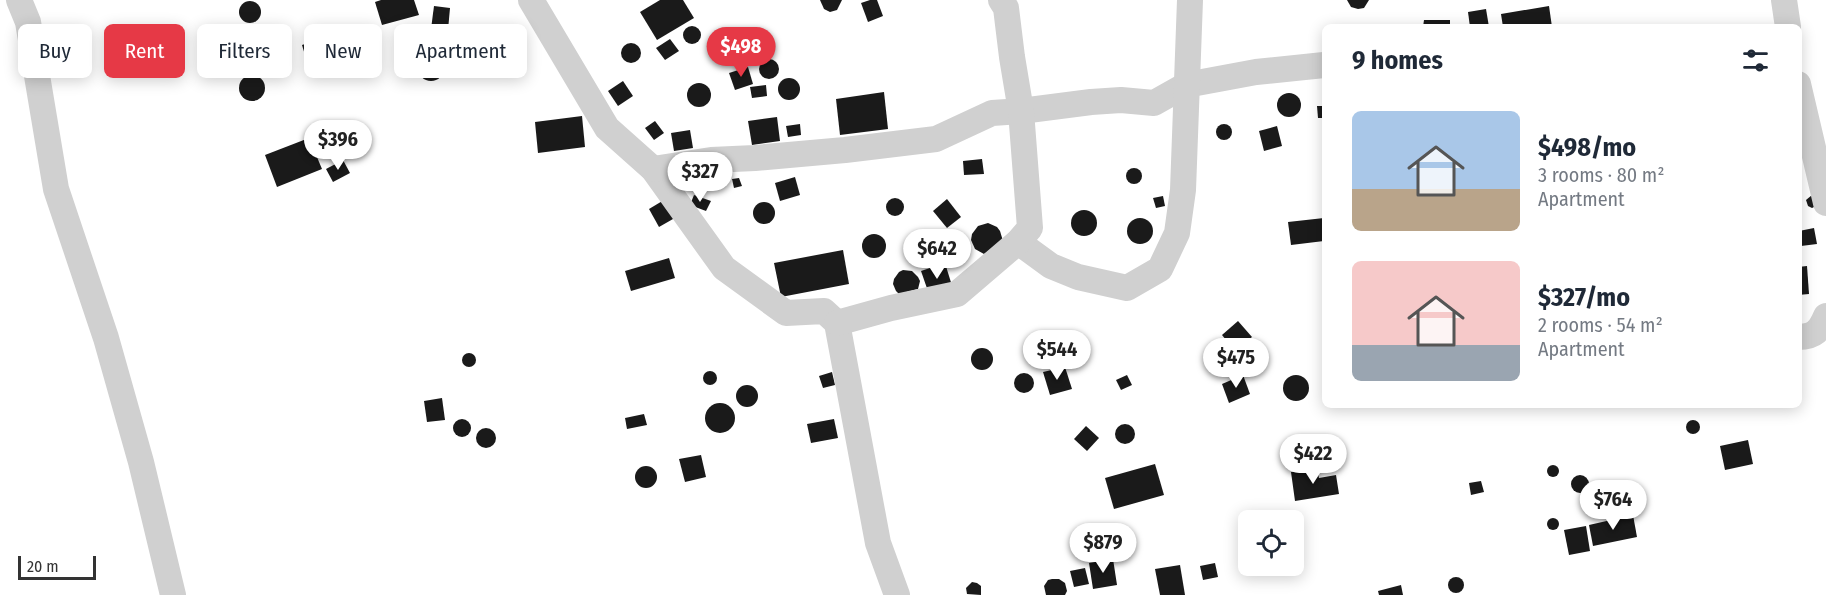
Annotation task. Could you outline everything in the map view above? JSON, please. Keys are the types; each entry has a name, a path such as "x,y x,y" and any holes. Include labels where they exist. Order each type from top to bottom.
{"street":[{"path":"19,0 28,22 56,189 106,338 141,462 173,595"},
{"path":"531,0 607,128 653,169 724,268 786,313 824,311 837,323 878,543 897,595"},
{"path":"837,323 891,308 957,294 1018,242 1030,228 1021,111 1006,8 1001,0"},
{"path":"1018,242 1051,266 1078,277 1127,288 1160,269 1177,233 1183,190 1190,0"},
{"path":"1784,0 1788,24"},
{"path":"653,169 711,160 834,151 936,140 992,113 1121,100 1154,103 1186,85 1256,72 1322,65"},
{"path":"1802,101 1826,203"},
{"path":"1802,337 1819,330 1826,316"}],"building":[{"path":"414,0 419,15 382,25 375,2"},
{"path":"660,0 683,0 694,18 657,40 640,12"},
{"path":"820,0 842,0 837,10 830,12 824,9"},
{"path":"877,0 883,16 868,22 861,3"},
{"path":"1347,0 1369,0 1364,8 1358,9 1351,7"},
{"path":"250,1 258,4 261,12 258,20 250,23 242,20 239,12 242,4"},
{"path":"434,6 450,8 449,24 432,24"},
{"path":"1549,6 1552,24 1503,24 1501,14"},
{"path":"1486,9 1488,24 1470,24 1468,12"},
{"path":"1424,20 1450,20 1450,24 1423,24"},
{"path":"692,26 698,29 701,35 698,41 692,44 686,41 683,35 686,29"},
{"path":"670,39 679,51 665,60 656,48"},
{"path":"739,39 748,43 752,52 748,61 739,65 730,61 726,52 730,43"},
{"path":"631,43 638,46 641,53 638,60 631,63 624,60 621,53 624,46"},
{"path":"765,59 773,59 779,65 779,73 773,79 765,79 759,73 759,65"},
{"path":"748,67 753,84 735,90 729,73"},
{"path":"244,78 260,78 264,83 264,93 257,100 247,100 240,93 240,83"},
{"path":"423,78 439,78 431,81"},
{"path":"789,78 797,81 800,89 797,97 789,100 781,97 778,89 781,81"},
{"path":"623,81 633,96 618,106 608,91"},
{"path":"699,83 708,86 711,95 708,104 699,107 690,104 687,95 690,86"},
{"path":"766,85 767,96 752,98 750,87"},
{"path":"884,92 888,129 840,135 836,99"},
{"path":"1289,93 1298,96 1301,105 1298,114 1289,117 1280,114 1277,105 1280,96"},
{"path":"1317,106 1322,106 1322,118 1318,118"},
{"path":"582,116 585,147 538,153 535,122"},
{"path":"777,117 780,141 752,145 748,121"},
{"path":"655,121 664,133 654,140 645,128"},
{"path":"800,124 801,135 788,137 786,126"},
{"path":"1221,124 1227,124 1232,132 1230,138 1221,140 1216,135 1216,129"},
{"path":"1277,126 1282,146 1264,151 1259,131"},
{"path":"690,130 693,148 674,151 671,133"},
{"path":"309,138 322,169 277,187 265,155"},
{"path":"982,159 984,174 964,175 963,161"},
{"path":"343,160 350,173 333,182 326,169"},
{"path":"1131,168 1137,168 1142,176 1140,182 1131,184 1126,179 1126,173"},
{"path":"795,177 800,195 780,201 775,183"},
{"path":"739,178 742,186 734,188 732,179"},
{"path":"694,195 711,201 706,211 690,205"},
{"path":"1812,195 1818,205 1812,208 1808,206 1806,200"},
{"path":"1163,196 1165,206 1156,208 1153,198"},
{"path":"669,197 680,215 659,227 649,209"},
{"path":"895,198 901,201 904,207 901,213 895,216 889,213 886,207 889,201"},
{"path":"947,199 961,217 947,228 933,211"},
{"path":"760,202 768,202 775,209 775,217 768,224 760,224 753,217 753,209"},
{"path":"1084,210 1093,214 1097,223 1093,232 1084,236 1075,232 1071,223 1075,214"},
{"path":"1140,218 1150,221 1153,231 1150,241 1140,244 1130,241 1127,231 1130,221"},
{"path":"1322,218 1322,241 1291,245 1288,222"},
{"path":"988,223 997,227 1003,241 984,254 975,249 971,240 978,226"},
{"path":"1814,228 1817,244 1802,246 1802,230"},
{"path":"874,234 879,235 885,241 885,251 879,257 874,258 869,257 863,251 862,246 863,241 869,235"},
{"path":"843,250 849,284 781,297 774,263"},
{"path":"669,258 675,278 631,291 625,271"},
{"path":"945,263 953,289 930,297 921,271"},
{"path":"1807,266 1809,294 1802,295 1802,267"},
{"path":"912,271 920,281 918,289 899,294 893,284 899,272"},
{"path":"1238,321 1252,337 1235,351 1222,335"},
{"path":"982,348 990,351 993,359 990,367 982,370 974,367 971,359 974,351"},
{"path":"466,353 472,353 476,360 472,367 466,367 462,363 462,357"},
{"path":"1065,367 1072,389 1050,395 1043,372"},
{"path":"710,371 715,373 717,378 715,383 710,385 705,383 703,378 705,373"},
{"path":"832,372 835,385 823,388 819,376"},
{"path":"1020,373 1028,373 1034,379 1034,387 1028,393 1020,393 1014,387 1014,379"},
{"path":"1127,375 1132,385 1121,390 1116,380"},
{"path":"1243,375 1250,394 1229,403 1222,384"},
{"path":"1296,375 1305,379 1309,388 1305,397 1296,401 1287,397 1283,388 1287,379"},
{"path":"747,385 755,388 758,396 755,404 747,407 739,404 736,396 739,388"},
{"path":"442,398 445,420 427,422 424,401"},
{"path":"720,403 730,408 735,418 730,428 720,433 710,428 705,418 710,408"},
{"path":"644,414 647,425 627,429 625,418"},
{"path":"462,419 468,422 471,428 468,434 462,437 456,434 453,428 456,422"},
{"path":"834,419 838,438 811,443 807,424"},
{"path":"1690,420 1696,420 1700,427 1696,434 1690,434 1686,430 1686,424"},
{"path":"1121,424 1129,424 1135,430 1135,438 1129,444 1121,444 1115,438 1115,430"},
{"path":"1086,426 1099,438 1087,451 1074,439"},
{"path":"486,428 493,431 496,438 493,445 486,448 479,445 476,438 479,431"},
{"path":"1748,440 1753,464 1725,470 1720,446"},
{"path":"701,455 706,477 685,482 679,459"},
{"path":"1155,464 1164,495 1114,509 1105,478"},
{"path":"1553,465 1559,471 1553,477 1547,471"},
{"path":"646,466 654,469 657,477 654,485 646,488 638,485 635,477 638,469"},
{"path":"1317,469 1319,478 1336,475 1339,494 1295,501 1291,472"},
{"path":"1580,475 1586,478 1589,484 1586,490 1580,493 1574,490 1571,484 1574,478"},
{"path":"1481,481 1484,492 1471,495 1469,483"},
{"path":"1633,515 1637,537 1593,546 1589,525"},
{"path":"1553,518 1559,524 1553,530 1547,524"},
{"path":"1586,526 1590,551 1569,555 1564,530"},
{"path":"1116,540 1122,540 1127,548 1125,554 1116,556 1111,551 1111,545"},
{"path":"1113,559 1117,585 1093,589 1089,563"},
{"path":"1215,563 1218,577 1203,580 1200,566"},
{"path":"1180,565 1185,595 1160,595 1155,569"},
{"path":"1085,568 1089,584 1074,587 1070,571"},
{"path":"1456,577 1462,579 1464,585 1462,591 1456,593 1450,591 1448,585 1450,579"},
{"path":"1059,579 1065,583 1067,591 1065,595 1046,595 1044,586 1048,580"},
{"path":"972,582 981,586 981,595 967,594 966,588"},
{"path":"1401,585 1403,595 1379,595 1378,591"}]}
